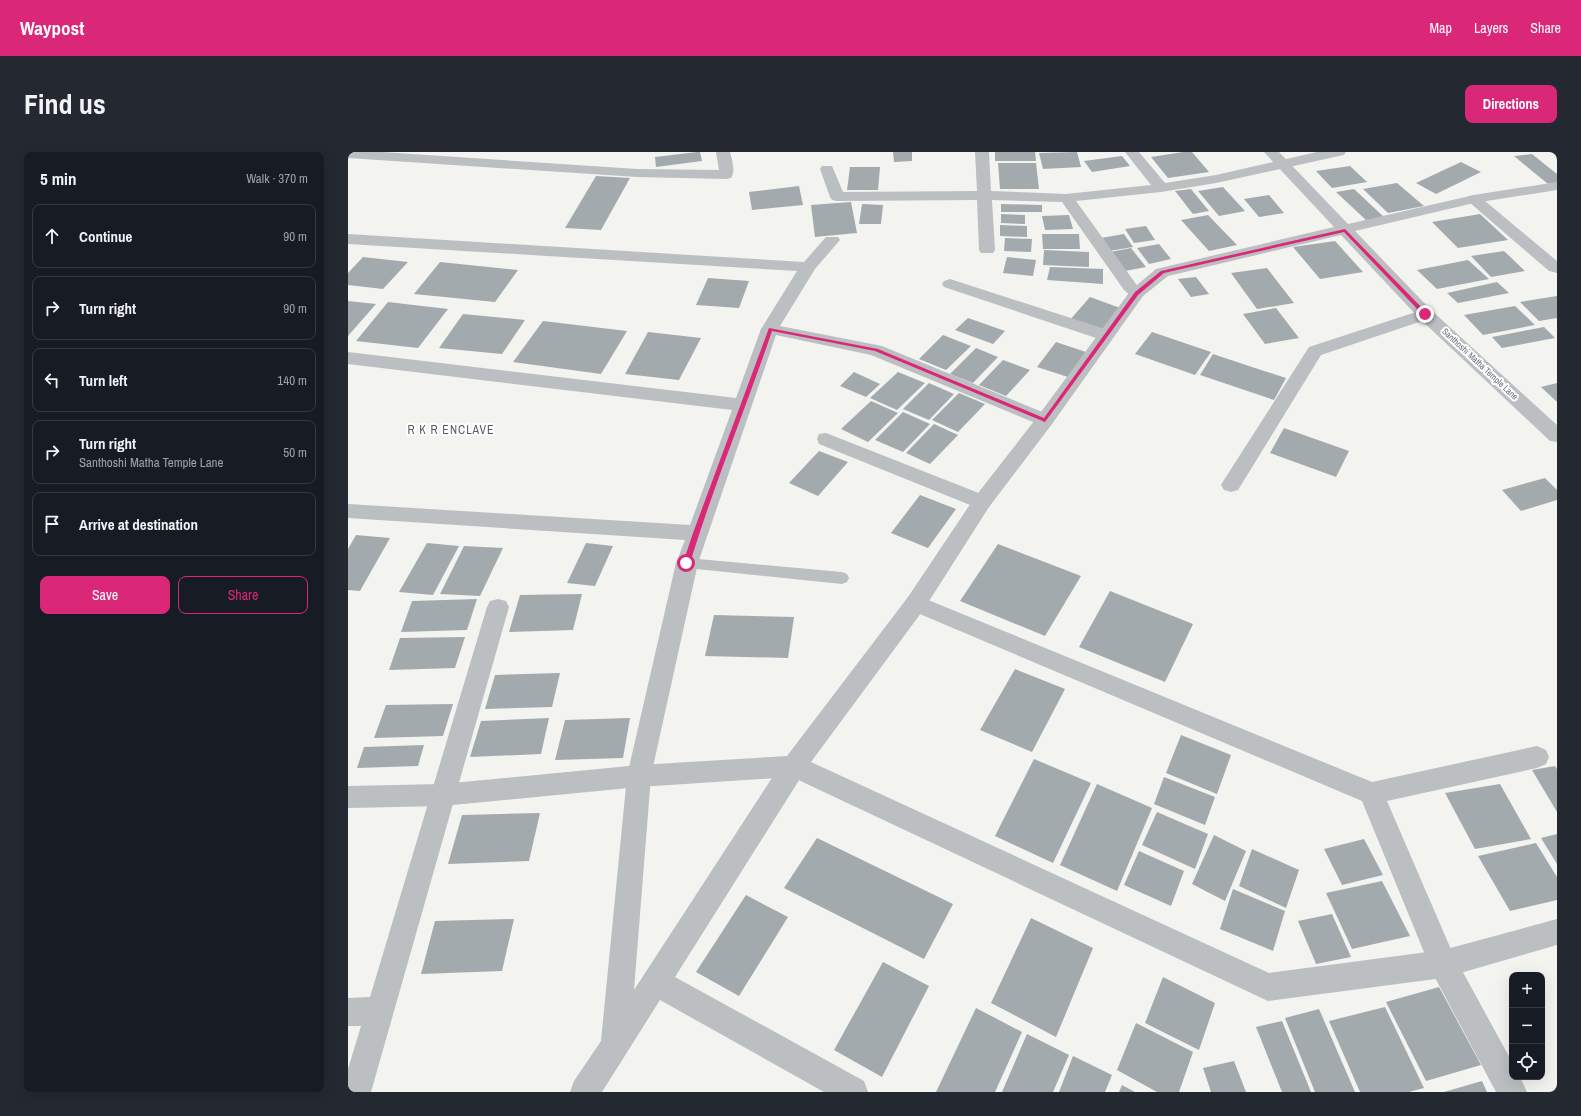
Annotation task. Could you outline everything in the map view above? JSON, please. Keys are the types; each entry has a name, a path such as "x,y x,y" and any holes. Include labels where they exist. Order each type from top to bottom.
{"street":[{"path":"348,154 638,173 726,175 726,162 723,152"},
{"path":"982,152 987,250"},
{"path":"1132,152 1160,188"},
{"path":"827,169 837,197 985,195 1066,198 1160,188 1216,179 1277,157 1339,152"},
{"name":"Santhoshi Matha Temple Lane","path":"1277,157 1345,231 1425,314 1557,436"},
{"path":"585,1092 794,766 916,603 982,502 1045,420 1105,335 1137,294 1162,272 1345,231 1474,199 1557,186"},
{"path":"1066,198 1130,287 1137,294"},
{"path":"1474,199 1556,269"},
{"path":"348,239 808,267"},
{"path":"615,1046 639,776 686,563 744,405 770,329 808,267 832,240"},
{"path":"950,284 1105,335"},
{"path":"1231,485 1315,351 1425,314"},
{"path":"770,329 876,350 1045,420"},
{"path":"348,358 744,405"},
{"path":"826,439 982,502"},
{"path":"348,511 696,533"},
{"path":"916,603 1371,793 1537,757"},
{"path":"356,1092 498,607"},
{"path":"348,798 442,795 639,776 794,766 1268,987 1443,964 1557,932"},
{"path":"1371,793 1443,964 1512,1092"},
{"path":"655,981 853,1092"},
{"path":"348,1012 379,1012"}],"lane":[{"path":"686,563 842,578"}],"building":[{"path":"700,152 702,161 656,167 655,157"},
{"path":"893,152 912,152 912,161 894,162"},
{"path":"995,152 1035,152 1036,161 995,161"},
{"path":"1077,152 1081,167 1043,169 1039,153"},
{"path":"1192,152 1209,172 1168,178 1151,157"},
{"path":"1532,154 1557,174 1557,183 1548,184 1514,156"},
{"path":"1122,156 1130,166 1092,172 1084,161"},
{"path":"1461,162 1481,172 1436,194 1416,183"},
{"path":"998,163 1036,163 1039,189 1000,189"},
{"path":"1350,166 1367,182 1332,188 1316,171"},
{"path":"850,167 880,167 878,190 847,190"},
{"path":"596,176 630,178 601,230 565,228"},
{"path":"1397,183 1424,206 1388,213 1363,189"},
{"path":"799,186 803,205 752,210 749,192"},
{"path":"1223,187 1245,211 1219,216 1198,191"},
{"path":"1191,189 1209,211 1193,214 1175,191"},
{"path":"1354,189 1385,218 1367,221 1336,192"},
{"path":"1269,195 1284,213 1259,217 1244,199"},
{"path":"851,202 857,233 815,237 811,205"},
{"path":"862,204 883,205 881,224 859,224"},
{"path":"1001,204 1042,205 1042,212 1001,212"},
{"path":"1001,214 1025,215 1025,224 1001,223"},
{"path":"1480,214 1508,240 1458,248 1432,222"},
{"path":"1069,215 1073,229 1045,230 1042,216"},
{"path":"1208,215 1237,245 1209,251 1181,220"},
{"path":"1000,225 1027,226 1027,237 1000,236"},
{"path":"1146,226 1155,240 1134,243 1125,229"},
{"path":"1042,234 1079,234 1080,249 1043,249"},
{"path":"1124,234 1133,247 1109,251 1101,238"},
{"path":"1005,238 1032,239 1031,252 1004,251"},
{"path":"1335,241 1363,272 1320,279 1293,247"},
{"path":"1159,244 1171,259 1149,264 1137,248"},
{"path":"1131,248 1146,267 1125,271 1110,252"},
{"path":"1044,250 1089,252 1089,267 1043,265"},
{"path":"1504,251 1525,271 1491,277 1471,256"},
{"path":"363,257 408,262 383,289 348,285 348,273"},
{"path":"1007,257 1036,260 1033,276 1003,273"},
{"path":"1468,260 1489,279 1437,289 1417,270"},
{"path":"440,262 518,270 495,302 414,294"},
{"path":"1050,267 1103,269 1103,284 1047,280"},
{"path":"1267,268 1294,303 1257,309 1231,273"},
{"path":"1196,277 1209,294 1191,297 1178,279"},
{"path":"708,278 749,281 739,308 696,305"},
{"path":"1497,282 1509,293 1458,303 1447,293"},
{"path":"1557,296 1557,318 1539,321 1520,302"},
{"path":"1090,297 1123,309 1104,333 1069,321"},
{"path":"348,301 376,304 348,336"},
{"path":"388,302 448,309 418,348 356,341"},
{"path":"1515,306 1535,325 1483,335 1464,315"},
{"path":"1276,308 1299,338 1265,344 1243,314"},
{"path":"463,314 525,320 502,354 439,348"},
{"path":"968,318 1005,331 993,344 955,330"},
{"path":"543,321 627,331 601,374 513,362"},
{"path":"1544,327 1555,338 1502,348 1492,337"},
{"path":"648,332 701,338 679,380 625,374"},
{"path":"1152,332 1211,352 1195,375 1135,354"},
{"path":"943,335 971,346 946,370 919,359"},
{"path":"1056,342 1086,352 1068,377 1037,367"},
{"path":"976,348 998,357 973,383 950,374"},
{"path":"1213,354 1286,378 1274,400 1200,375"},
{"path":"1003,360 1030,370 1006,396 979,385"},
{"path":"854,372 880,384 866,397 840,386"},
{"path":"898,372 925,383 897,410 870,398"},
{"path":"929,383 954,394 929,420 903,409"},
{"path":"1557,383 1557,402 1541,387"},
{"path":"959,393 985,404 958,432 932,420"},
{"path":"871,401 898,413 868,442 841,429"},
{"path":"903,412 930,424 903,452 875,440"},
{"path":"934,424 958,435 930,464 906,453"},
{"path":"1284,428 1349,451 1336,477 1270,453"},
{"path":"819,451 848,462 818,496 789,483"},
{"path":"1545,478 1557,490 1557,500 1521,511 1502,490"},
{"path":"920,495 956,509 928,548 891,533"},
{"path":"356,535 390,538 360,591 348,590 348,549"},
{"path":"427,543 459,546 433,595 399,592"},
{"path":"586,543 613,546 595,586 567,583"},
{"path":"998,544 1081,576 1045,636 960,601"},
{"path":"464,546 503,548 480,596 440,594"},
{"path":"1110,591 1193,624 1165,682 1079,647"},
{"path":"582,594 573,630 509,632 520,595"},
{"path":"477,599 467,630 401,632 412,601"},
{"path":"714,615 794,617 788,658 705,656"},
{"path":"465,637 455,668 389,670 400,638"},
{"path":"1015,669 1065,689 1032,752 980,730"},
{"path":"560,673 552,707 485,709 495,675"},
{"path":"453,704 443,736 374,738 386,705"},
{"path":"549,718 541,754 470,757 481,721"},
{"path":"630,718 623,758 555,760 565,720"},
{"path":"1181,735 1231,755 1217,794 1166,773"},
{"path":"424,745 418,766 357,768 364,747"},
{"path":"1034,759 1091,783 1053,863 995,836"},
{"path":"1555,766 1557,769 1557,812 1532,770"},
{"path":"1164,777 1215,797 1205,825 1154,804"},
{"path":"1097,784 1152,808 1117,891 1060,865"},
{"path":"1500,784 1531,839 1475,849 1445,793"},
{"path":"1157,812 1208,834 1195,869 1142,845"},
{"path":"540,813 529,861 448,864 462,815"},
{"path":"1557,834 1557,864 1541,838"},
{"path":"1214,835 1246,851 1225,901 1192,884"},
{"path":"817,838 953,904 924,959 784,888"},
{"path":"1364,839 1383,875 1342,885 1324,849"},
{"path":"1536,843 1557,877 1557,900 1510,911 1478,856"},
{"path":"1252,849 1299,870 1286,908 1239,886"},
{"path":"1139,851 1184,871 1171,906 1124,885"},
{"path":"1382,881 1410,936 1352,949 1326,893"},
{"path":"1233,889 1285,911 1273,951 1220,929"},
{"path":"746,895 788,917 739,996 696,972"},
{"path":"1332,914 1351,957 1316,964 1298,921"},
{"path":"1031,918 1093,948 1056,1037 991,1003"},
{"path":"514,919 502,971 421,974 435,921"},
{"path":"883,962 929,986 882,1077 834,1050"},
{"path":"1163,977 1215,1003 1199,1050 1145,1023"},
{"path":"1439,987 1481,1065 1426,1081 1386,1002"},
{"path":"1385,1007 1424,1088 1409,1092 1360,1092 1329,1021"},
{"path":"976,1008 1022,1032 995,1092 936,1092"},
{"path":"1319,1009 1355,1092 1315,1092 1285,1018"},
{"path":"1282,1021 1311,1092 1282,1092 1256,1027"},
{"path":"1136,1023 1193,1052 1179,1092 1157,1092 1117,1070"},
{"path":"1027,1034 1069,1055 1053,1092 1002,1092"},
{"path":"1073,1056 1112,1075 1105,1092 1059,1092"},
{"path":"1234,1061 1246,1092 1211,1092 1203,1068"},
{"path":"1482,1081 1487,1092 1444,1092"},
{"path":"1122,1085 1135,1092 1119,1092"}],"district":[{"name":"R K R ENCLAVE","path":"451,430"}],"route":[{"path":"686,563 744,405 770,329 876,350 1045,420 1105,335 1137,294 1162,272 1345,231 1425,314"}]}
